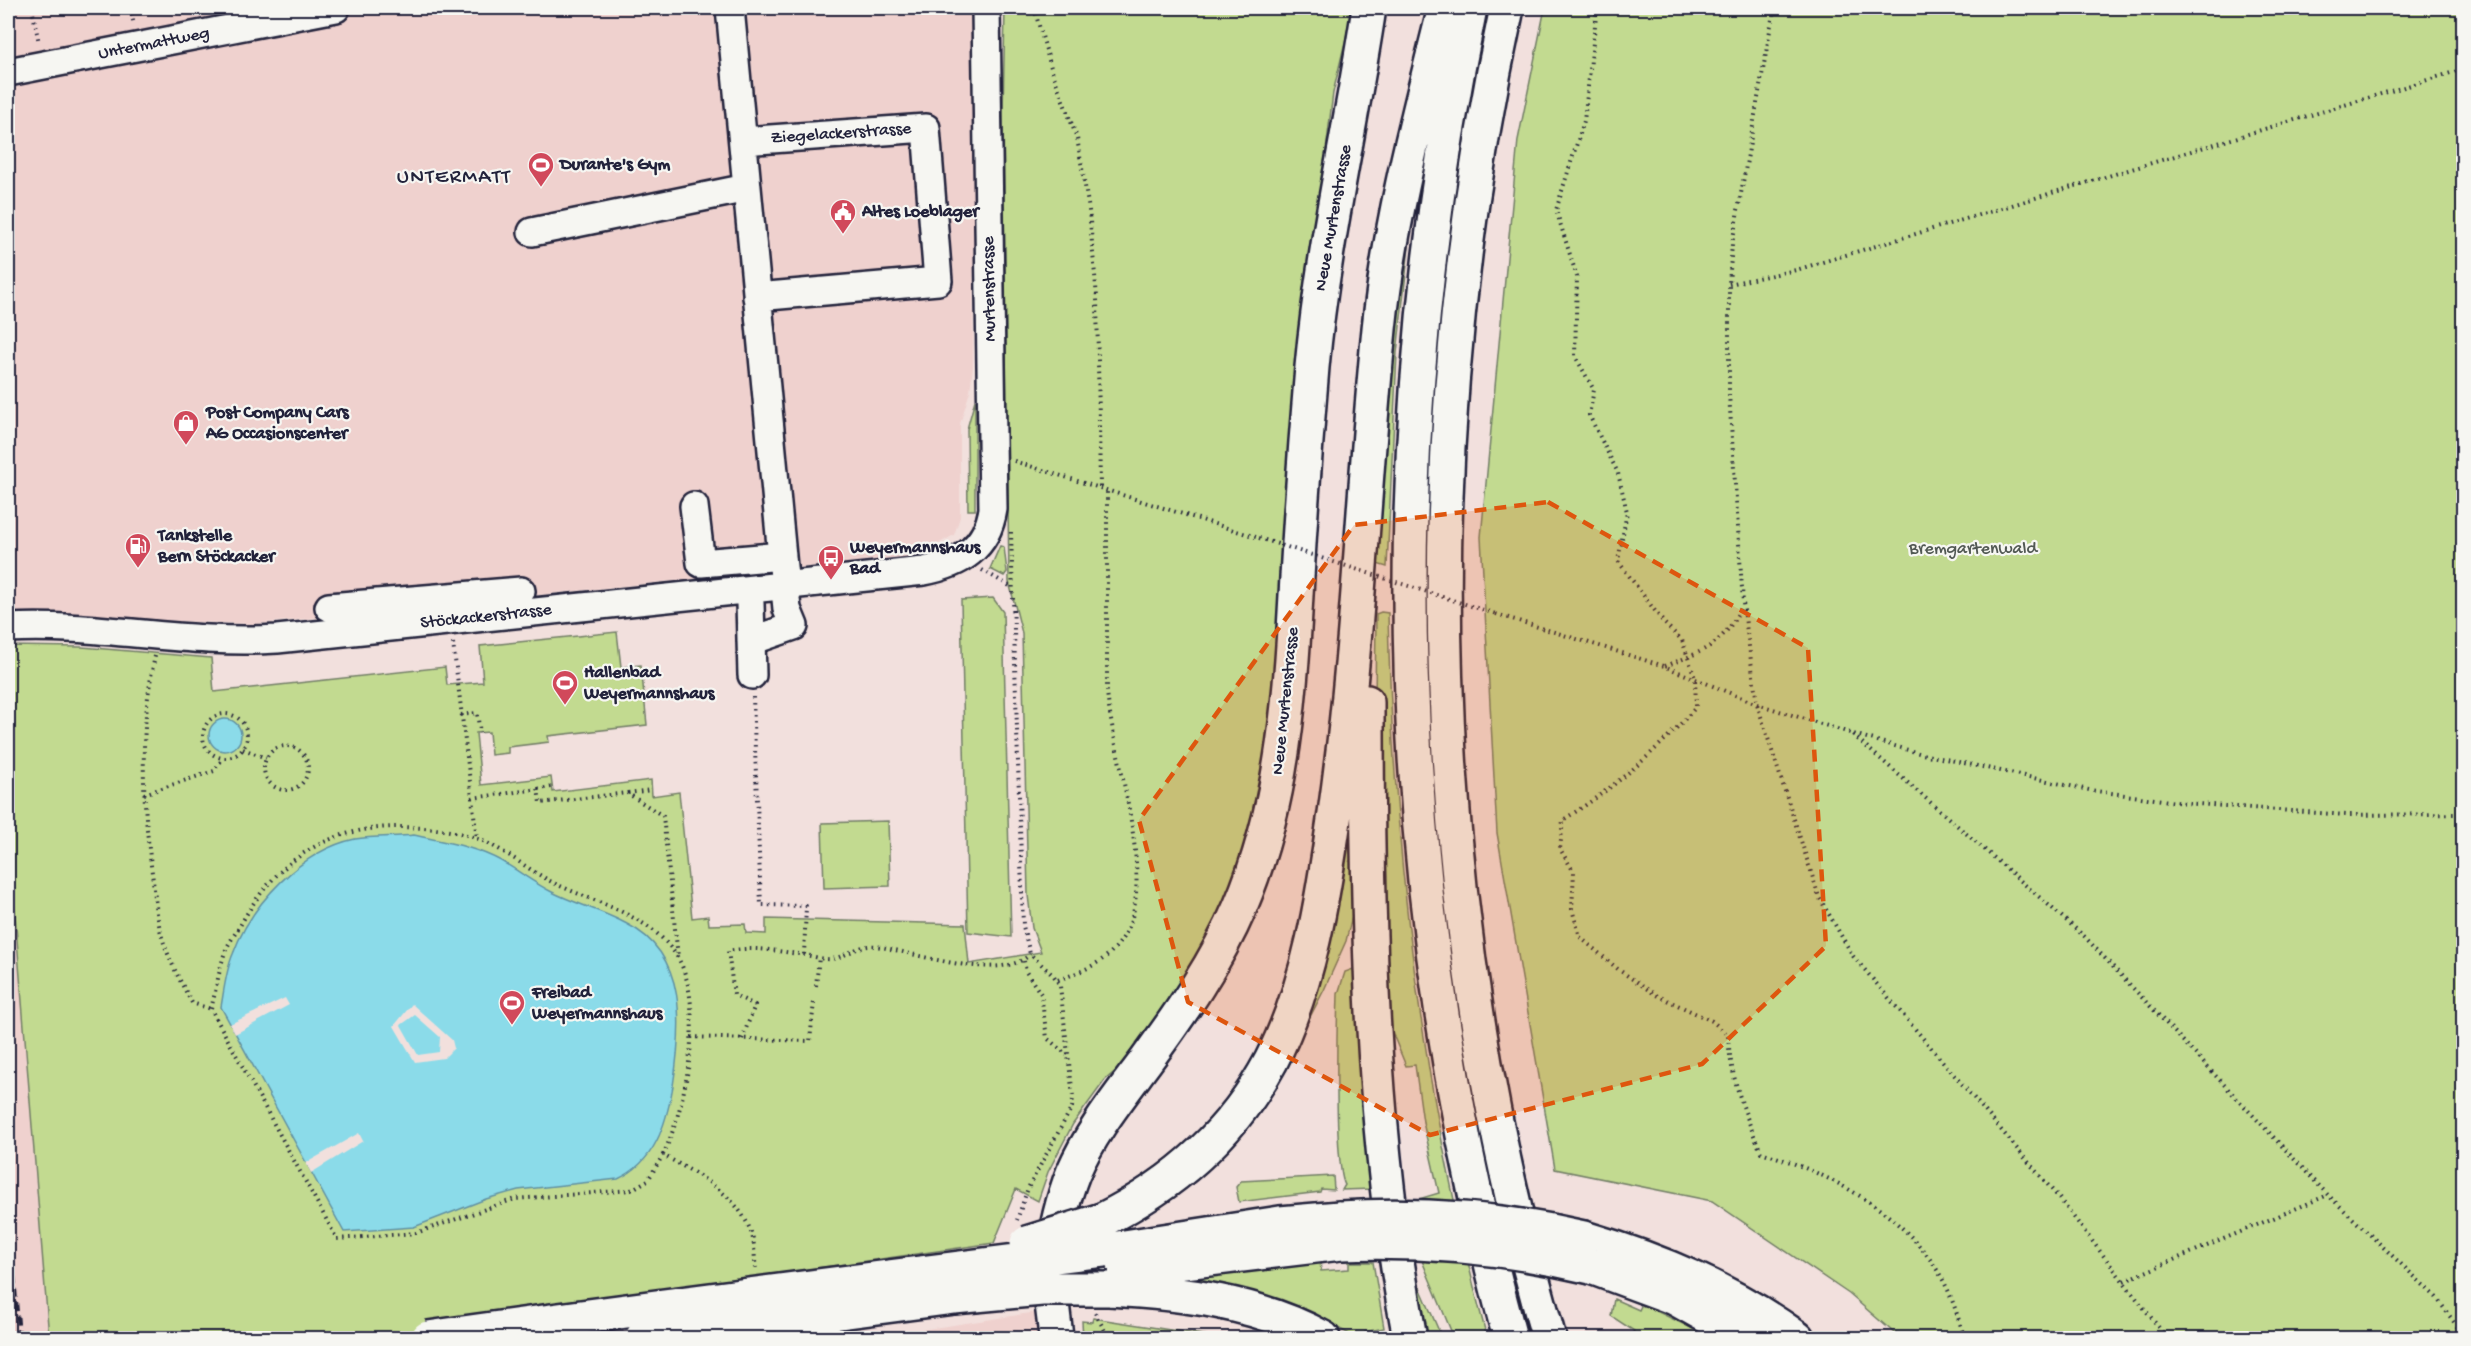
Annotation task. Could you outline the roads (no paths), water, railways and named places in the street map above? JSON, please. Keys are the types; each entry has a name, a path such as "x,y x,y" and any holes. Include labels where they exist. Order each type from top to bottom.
{"main road":[{"name":"Neue Murtenstrasse","path":"1050,1276 1058,1228 1074,1172 1095,1132 1180,1014 1221,946 1240,907 1266,833 1278,781 1289,704 1316,330 1330,227 1352,121 1369,8"},
{"name":"Neue Murtenstrasse","path":"1352,121 1385,8"},
{"path":"1106,1257 1130,1206 1183,1171 1207,1150 1232,1121 1271,1061 1300,990 1317,921 1340,779 1369,464 1376,357 1387,268 1414,138 1445,8"},
{"path":"1470,8 1440,174 1421,328 1411,487 1409,658 1417,807 1441,1018 1474,1194 1510,1338"},
{"path":"1507,8 1485,116 1470,216 1452,384 1445,542 1447,711 1457,858 1477,1014 1510,1190 1549,1338"},
{"path":"1369,464 1371,544 1367,801 1370,902 1382,1126 1391,1218 1410,1338"},
{"path":"428,1338 746,1284 1106,1257 1280,1223 1340,1231 1419,1216 1510,1223 1587,1252 1746,1338"},
{"path":"1587,1252 1685,1273 1730,1295 1797,1338"},
{"path":"642,1338 1004,1292 1106,1257 1206,1299 1257,1311 1323,1338"},
{"path":"1050,1276 1056,1338"}],"street":[{"name":"Untermattweg","path":"8,72 228,19 336,8"},
{"path":"730,8 787,609 794,626 751,641"},
{"name":"Murtenstrasse","path":"962,559 982,541 991,520 986,8"},
{"name":"Ziegelackerstrasse","path":"743,141 926,128 938,281 757,297"},
{"path":"532,232 747,188"},
{"path":"694,506 701,563 782,556"},
{"name":"Stöckackerstrasse","path":"8,628 65,627 232,642 451,621 519,598 785,586 924,571 962,559"},
{"path":"329,607 519,598"},
{"path":"750,603 752,675"},
{"path":"490,1338 497,1330 678,1307 714,1333 859,1303 1050,1276"}],"water":[{"path":"225,719 236,724 241,735 236,746 225,751 214,746 209,735 214,724"},
{"path":"414,835 459,845 491,856 552,892 618,919 647,938 662,954 677,995 678,1041 673,1086 667,1115 657,1141 641,1163 618,1179 518,1190 486,1199 414,1227 344,1232 221,1007 224,987 233,954 252,916 281,882 298,867 335,845 355,839"}],"railway":[{"path":"8,1208 19,1338"}],"place":[{"name":"Durante's Gym","path":"541,188"},
{"name":"Altes Loeblager","path":"843,235"},
{"name":"Post Company Cars AG Occasionscenter","path":"186,446"},
{"name":"Tankstelle Bern Stöckacker","path":"138,569"},
{"name":"Weyermannshaus Bad","path":"831,581"},
{"name":"Hallenbad Weyermannshaus","path":"565,706"},
{"name":"Freibad Weyermannshaus","path":"512,1026"}],"district":[{"name":"UNTERMATT","path":"454,178"}],"park label":[{"name":"Bremgartenwald","path":"1973,549"}]}
